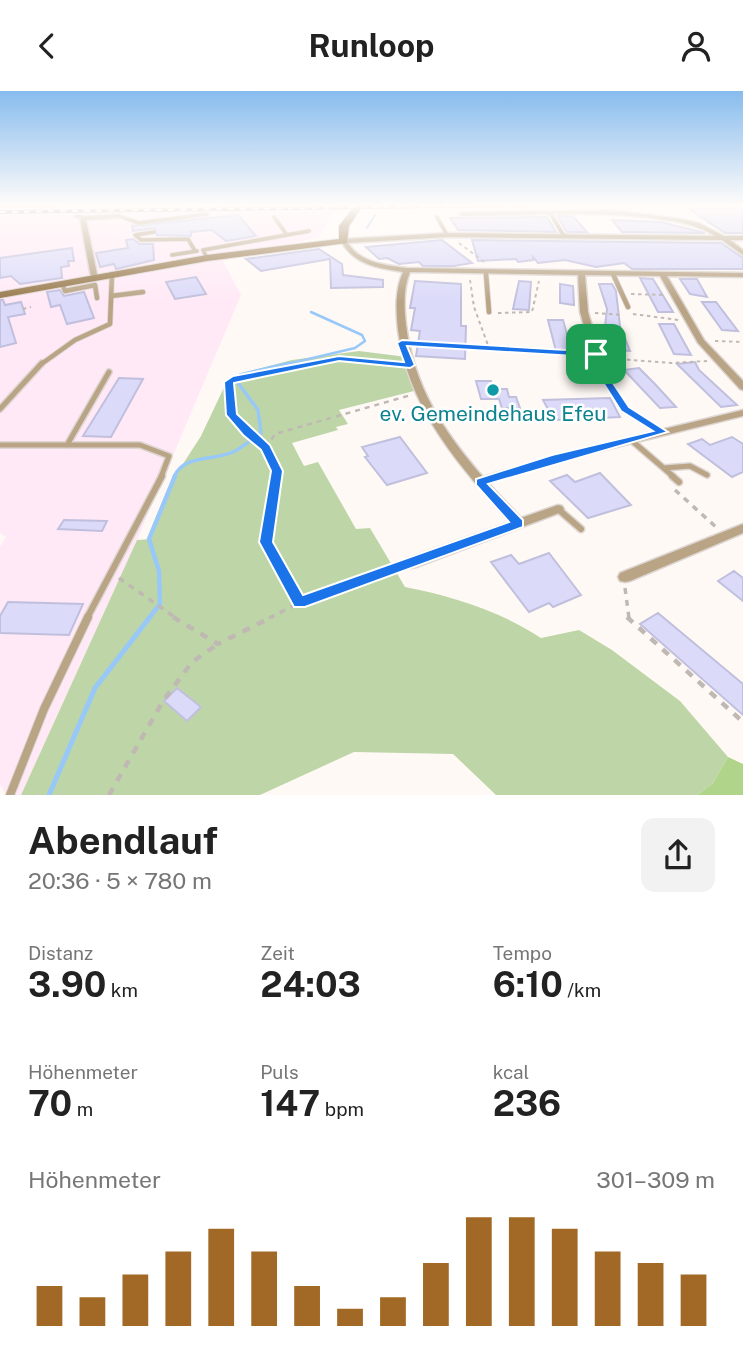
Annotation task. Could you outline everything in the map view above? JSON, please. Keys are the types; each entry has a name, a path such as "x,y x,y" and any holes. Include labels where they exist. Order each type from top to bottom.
{"street":[{"path":"85,237 94,277"},
{"path":"344,237 349,251 359,259 407,270 486,274 743,275"},
{"path":"0,295 205,254 415,237"},
{"path":"633,237 743,238"},
{"path":"725,238 743,253"},
{"path":"407,270 399,293 402,343 417,393 445,439 519,524"},
{"path":"581,274 584,312 596,358"},
{"path":"663,275 701,341 743,387"},
{"path":"480,482 556,458 743,413"},
{"path":"411,562 558,509"},
{"path":"625,577 743,528"}],"lane":[{"path":"137,237 141,240 188,239 195,251"},
{"path":"172,255 195,251 205,254 279,237"},
{"path":"0,409 43,358 79,337 110,324 112,274"},
{"path":"486,274 489,312"},
{"path":"613,274 628,307"},
{"path":"62,283 65,291 95,285 97,298"},
{"path":"111,296 143,292"},
{"path":"68,445 109,372"},
{"path":"631,440 679,482"},
{"path":"0,445 140,445 169,456 160,482 110,572 34,728 10,795"},
{"path":"664,468 690,466 707,475"},
{"path":"558,509 581,529"}],"path":[{"path":"450,237 502,274"},
{"path":"470,273 473,313 483,323 489,348"},
{"path":"489,312 532,312 539,274"},
{"path":"624,294 676,296"},
{"path":"23,309 32,307"},
{"path":"584,312 636,314 692,322"},
{"path":"701,341 743,342"},
{"path":"402,343 671,363 717,361"},
{"path":"299,603 266,542 277,471 266,448 247,433 231,415 229,382 339,358 410,365"},
{"path":"596,358 625,409 662,432"},
{"path":"266,448 275,434 417,393"},
{"path":"664,468 665,476 678,495 725,535"},
{"path":"109,795 163,701 192,662 218,644 299,603 411,562"},
{"path":"110,572 139,590 151,603 218,644"},
{"path":"625,577 626,616 743,722"}],"shaded area":[{"path":"0,237 319,237 223,261 241,295 137,540 21,795 6,795 0,784 0,547 6,537 0,533"}],"green space":[{"path":"359,351 407,357 418,390 339,410 348,424 336,427 338,430 292,443 304,466 318,462 356,529 370,528 405,587 475,606 509,620 541,638 579,630 612,650 680,701 728,757 713,783 697,795 496,795 453,754 354,752 260,795 21,795 137,540 151,539 179,470 201,436 227,381 243,373 292,360"},
{"path":"728,757 743,764 743,795 697,795 713,783"}],"building":[{"path":"221,237 251,237 226,241"},
{"path":"133,239 140,244 153,244 154,260 116,269 114,264 100,267 96,253 128,248 126,240"},
{"path":"442,240 472,263 454,266 423,266 419,262 399,264 387,258 379,259 366,247"},
{"path":"472,240 721,243 743,258 743,269 632,269 624,263 596,267 565,260 538,263 533,257 533,260 518,262 516,259 478,261"},
{"path":"72,248 74,261 68,261 69,266 61,267 62,278 20,284 11,276 0,278 0,258"},
{"path":"319,249 342,264 343,275 383,280 383,287 331,288 330,259 261,271 246,259"},
{"path":"196,277 206,294 175,299 166,282"},
{"path":"640,278 653,279 673,312 658,312"},
{"path":"680,279 697,279 707,297 690,294"},
{"path":"415,281 461,284 461,326 466,326 465,359 416,356 420,331 411,330 415,308 410,308"},
{"path":"519,281 531,282 529,310 513,309"},
{"path":"560,284 573,286 574,305 560,303"},
{"path":"599,284 612,284 616,291 620,326 630,351 614,350 605,326 607,309"},
{"path":"60,290 64,296 84,292 94,318 67,324 60,305 51,307 47,292"},
{"path":"0,300 3,300 5,305 21,302 25,314 8,317 16,343 0,347"},
{"path":"702,302 716,302 738,331 722,330"},
{"path":"548,320 563,320 572,352 556,351"},
{"path":"659,324 674,324 691,355 674,354"},
{"path":"695,362 699,370 737,405 721,407 677,364"},
{"path":"639,368 676,407 660,408 624,370"},
{"path":"119,378 143,379 111,437 83,436"},
{"name":"ev. Gemeindehaus Efeu","path":"476,381 491,381 493,389 507,389 509,397 516,397 520,408 502,408 499,399 481,399"},
{"path":"610,398 620,417 554,420 543,400"},
{"path":"400,437 427,473 387,485 365,457 368,456 362,447"},
{"path":"732,437 743,444 743,472 732,477 688,444 702,439 710,445"},
{"path":"600,473 631,505 588,518 550,481 567,475 575,482"},
{"path":"64,520 107,521 102,531 58,529"},
{"path":"549,553 581,595 553,607 549,603 529,612 491,562 511,555 519,564"},
{"path":"734,571 743,578 743,601 718,581"},
{"path":"8,602 83,604 69,635 0,633 0,616"},
{"path":"658,613 743,684 743,715 640,624"},
{"path":"177,688 201,707 187,721 164,701"}],"waterway":[{"path":"283,365 355,348 365,341 362,335 311,312"},
{"path":"174,477 192,461 233,452 261,433 258,410 238,383 240,375 290,363"},
{"path":"149,618 160,604 159,571 149,539 175,476"},
{"path":"49,795 95,688 150,617"}],"place":[{"name":"ev. Gemeindehaus Efeu","path":"493,390"}],"route":[{"path":"402,343 596,354 595,362 602,369 625,409 662,432 556,458 480,482 519,524 299,603 266,542 277,471 266,448 247,433 231,415 229,382 339,358 410,365 402,343"}]}
